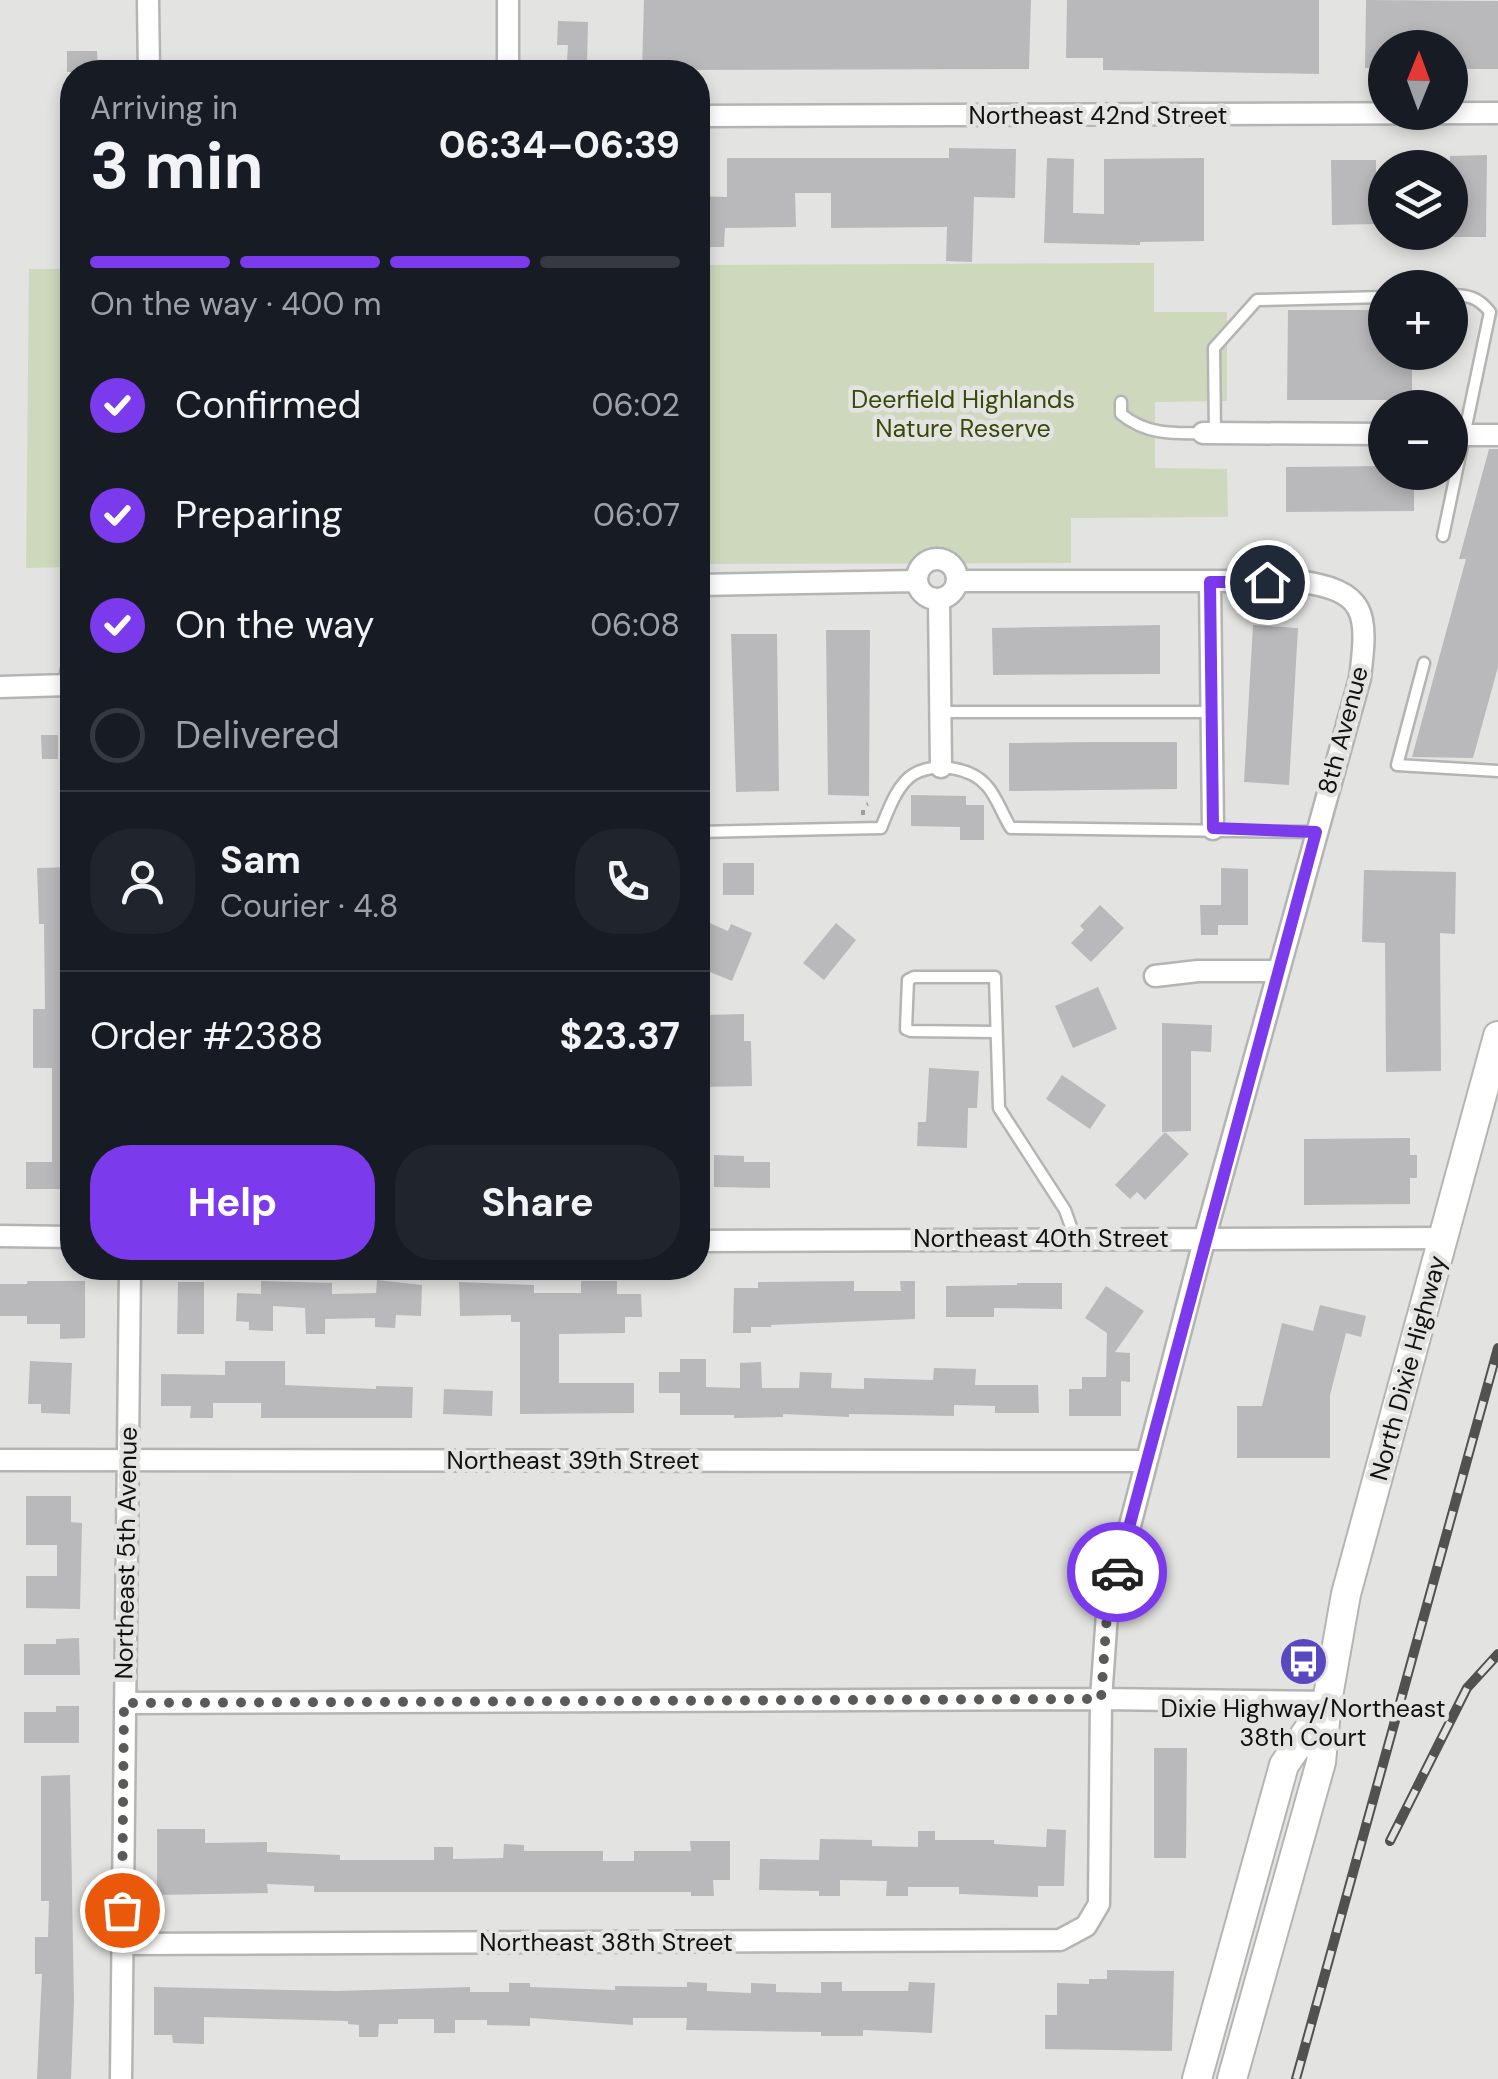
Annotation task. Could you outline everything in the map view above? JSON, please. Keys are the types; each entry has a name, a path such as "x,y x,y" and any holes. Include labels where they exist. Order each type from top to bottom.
{"main road":[{"name":"North Dixie Highway","path":"1232,2079 1321,1762 1346,1594 1498,1036"},
{"name":"North Dixie Highway","path":"1196,2079 1284,1765 1327,1702"}],"street":[{"path":"148,0 148,60"},
{"path":"508,0 508,60"},
{"name":"Northeast 42nd Street","path":"710,116 1498,114"},
{"path":"1208,433 1368,434"},
{"path":"1468,435 1498,435"},
{"path":"937,559 952,566 957,581 951,594 938,600 924,594 917,581 922,566 937,559"},
{"path":"710,585 917,581"},
{"path":"957,581 1210,582 1213,828"},
{"name":"8th Avenue","path":"1086,1926 1099,1904 1101,1699 1107,1614 1204,1237 1360,678 1366,630 1355,602 1326,585 1210,582"},
{"path":"938,600 942,767"},
{"path":"0,687 60,683"},
{"path":"1155,976 1198,970 1278,971"},
{"path":"0,1236 60,1237"},
{"name":"Northeast 40th Street","path":"710,1240 1444,1238"},
{"name":"Northeast 5th Avenue","path":"121,2079 130,1280"},
{"name":"Northeast 39th Street","path":"0,1460 1146,1461"},
{"path":"124,1703 1101,1699 1327,1702"},
{"name":"Northeast 38th Street","path":"122,1944 1060,1940 1086,1926"}],"lane":[{"path":"1468,295 1482,302 1490,312 1468,397"},
{"path":"1121,402 1121,414 1136,426 1175,434 1208,433 1214,348 1257,300 1368,297"},
{"path":"1443,536 1450,490"},
{"path":"1424,663 1397,764 1498,771"},
{"path":"940,712 1212,712"},
{"path":"710,832 881,828 892,801 912,775 942,767 967,772 987,786 1010,828 1316,832"},
{"path":"996,1032 911,1032 906,1029 908,980 914,976 995,977 999,1108 1065,1210 1075,1238"}],"green space":[{"name":"Deerfield Highlands Nature Reserve","path":"1154,263 1154,312 1227,312 1227,401 1155,402 1155,468 1227,469 1228,517 1071,518 1071,563 710,564 710,265"},
{"path":"29,269 60,269 60,567 26,568"}],"building":[{"path":"644,0 1031,0 1029,69 710,70 710,60 642,60"},
{"path":"1067,0 1319,0 1319,74 1103,70 1103,58 1066,58"},
{"path":"1366,0 1498,1 1498,69 1468,69 1468,30 1368,30 1365,68"},
{"path":"558,21 588,22 587,60 567,60 568,45 557,45"},
{"path":"67,51 97,51 97,60 67,60"},
{"path":"949,148 1016,149 1015,198 974,197 972,262 946,261 947,227 831,228 831,193 795,193 796,227 725,228 724,247 710,247 710,196 727,197 727,158 949,158"},
{"path":"1487,155 1486,237 1468,237 1468,156"},
{"path":"1047,158 1074,159 1073,213 1104,214 1104,159 1204,158 1204,241 1140,245 1044,243"},
{"path":"1331,160 1368,160 1368,224 1332,225"},
{"path":"1288,310 1368,310 1368,370 1412,370 1412,390 1368,390 1368,400 1287,400"},
{"path":"1489,449 1498,449 1498,667 1473,758 1412,757 1466,559 1459,559"},
{"path":"1368,466 1368,490 1414,490 1414,511 1286,512 1286,467"},
{"path":"1160,625 1160,674 993,675 992,628"},
{"path":"1253,625 1298,628 1289,785 1244,782"},
{"path":"826,630 870,630 869,796 828,795"},
{"path":"731,634 777,634 779,791 736,792"},
{"path":"41,735 58,735 58,759 42,759"},
{"path":"1177,742 1177,789 1009,791 1009,743"},
{"path":"911,795 966,796 966,805 984,805 984,840 960,840 960,827 911,826"},
{"path":"723,863 754,863 754,895 723,895"},
{"path":"60,867 60,1189 26,1189 26,1162 52,1162 52,1068 33,1068 33,1009 45,1009 44,924 39,924 37,868"},
{"path":"1221,868 1248,869 1248,925 1218,925 1218,935 1201,935 1200,905 1221,905"},
{"path":"1364,870 1456,872 1455,934 1440,933 1441,1071 1386,1072 1385,943 1362,942"},
{"path":"1100,905 1124,928 1091,962 1071,943 1084,930 1080,926"},
{"path":"710,923 728,931 731,924 752,933 732,981 710,972"},
{"path":"836,923 856,940 824,980 803,963"},
{"path":"1098,987 1117,1029 1073,1048 1055,1006"},
{"path":"744,1014 744,1041 751,1041 752,1086 710,1087 710,1015"},
{"path":"1162,1023 1212,1025 1211,1052 1191,1051 1191,1131 1162,1132"},
{"path":"929,1068 979,1071 977,1108 968,1108 967,1148 917,1146 918,1122 926,1122"},
{"path":"1062,1075 1106,1105 1090,1129 1046,1099"},
{"path":"1165,1132 1189,1154 1145,1200 1137,1192 1130,1199 1115,1185"},
{"path":"1410,1138 1410,1155 1417,1155 1417,1178 1410,1178 1410,1204 1304,1205 1304,1139"},
{"path":"714,1155 744,1156 744,1162 770,1162 770,1188 714,1187"},
{"path":"377,1280 422,1285 421,1316 396,1315 395,1328 375,1327 375,1318 325,1319 325,1334 306,1334 305,1308 273,1306 273,1331 249,1330 249,1322 236,1321 237,1293 261,1294 261,1281 332,1283 332,1294 376,1293"},
{"path":"85,1281 85,1338 60,1339 60,1324 27,1324 27,1316 0,1316 0,1284"},
{"path":"581,1281 617,1281 617,1294 641,1294 642,1317 625,1317 625,1333 559,1334 559,1383 634,1383 634,1413 520,1414 520,1322 511,1322 511,1315 460,1316 459,1282 534,1285 534,1293 581,1293"},
{"path":"854,1281 854,1291 901,1291 900,1281 915,1281 915,1319 771,1325 751,1327 751,1333 733,1333 734,1288 758,1288 758,1282"},
{"path":"178,1282 204,1282 204,1334 177,1334"},
{"path":"1062,1283 1062,1309 994,1308 994,1317 946,1317 946,1286"},
{"path":"1106,1286 1144,1311 1115,1352 1130,1353 1130,1382 1121,1381 1121,1416 1069,1416 1069,1389 1082,1389 1082,1377 1106,1377 1107,1333 1085,1318"},
{"path":"1320,1305 1366,1316 1361,1337 1346,1333 1330,1395 1330,1458 1237,1458 1237,1406 1262,1406 1282,1323 1313,1331"},
{"path":"680,1359 706,1359 706,1387 740,1388 740,1363 761,1362 762,1388 799,1388 800,1372 832,1373 831,1388 864,1389 864,1378 933,1380 934,1368 976,1369 975,1385 1038,1385 1039,1413 995,1413 995,1406 954,1405 954,1416 680,1415 680,1393 659,1393 659,1372 680,1372"},
{"path":"30,1361 72,1363 70,1414 41,1413 41,1404 28,1404"},
{"path":"225,1361 285,1361 285,1385 413,1387 412,1418 261,1418 261,1403 213,1403 213,1418 190,1418 191,1406 161,1406 161,1374 225,1375"},
{"path":"444,1389 493,1391 492,1416 443,1414"},
{"path":"26,1496 71,1496 71,1522 82,1523 80,1609 26,1608 26,1576 57,1576 57,1545 26,1545"},
{"path":"79,1638 80,1675 24,1675 24,1644 56,1644 56,1639"},
{"path":"56,1706 79,1706 79,1743 24,1743 24,1712 56,1712"},
{"path":"1154,1748 1187,1748 1186,1858 1154,1858"},
{"path":"70,1775 74,2002 71,2079 37,2079 42,1974 35,1974 35,1937 48,1937 49,1901 41,1901 41,1776"},
{"path":"157,1829 205,1829 205,1843 267,1842 267,1852 340,1855 340,1860 434,1860 434,1847 453,1847 453,1859 503,1858 504,1844 524,1845 524,1851 603,1851 603,1861 634,1861 634,1851 691,1851 690,1841 730,1841 730,1880 713,1880 714,1896 691,1896 691,1892 314,1892 314,1886 267,1884 268,1893 157,1895"},
{"path":"1047,1829 1066,1830 1064,1886 1038,1886 1038,1897 959,1894 959,1887 908,1887 908,1896 886,1896 887,1881 840,1880 840,1896 819,1896 819,1891 759,1890 760,1859 819,1860 820,1839 872,1840 872,1846 918,1847 918,1831 935,1831 935,1840 994,1840 994,1844 1046,1847"},
{"path":"1107,1970 1174,1971 1172,2051 1045,2049 1045,2015 1057,2015 1057,1983 1089,1984 1089,1979 1107,1979"},
{"path":"687,1982 707,1983 707,1991 751,1993 751,1983 776,1984 776,1992 821,1993 821,1982 842,1982 842,1991 908,1991 909,1982 935,1983 932,2033 863,2030 863,2036 821,2036 821,2032 686,2030 687,2018 633,2018 633,2025 530,2018 530,2026 455,2020 455,2033 434,2033 434,2019 398,2019 398,2024 379,2024 378,2037 359,2037 359,2025 348,2021 204,2017 204,2044 173,2043 172,2035 154,2035 154,1987 337,1991 470,1987 470,1992 509,1992 509,1983 615,1990 615,1986 687,1987"}],"railway":[{"path":"1296,2079 1498,1348"},
{"path":"1390,1841 1467,1688 1498,1654"}],"way so far":[{"path":"122,1910 124,1703 1101,1699 1107,1614 1117,1572"}],"place":[{"name":"Dixie Highway/Northeast 38th Court","path":"1303,1662"}],"route":[{"path":"1117,1572 1316,832 1213,828 1210,582 1267,582"}]}
